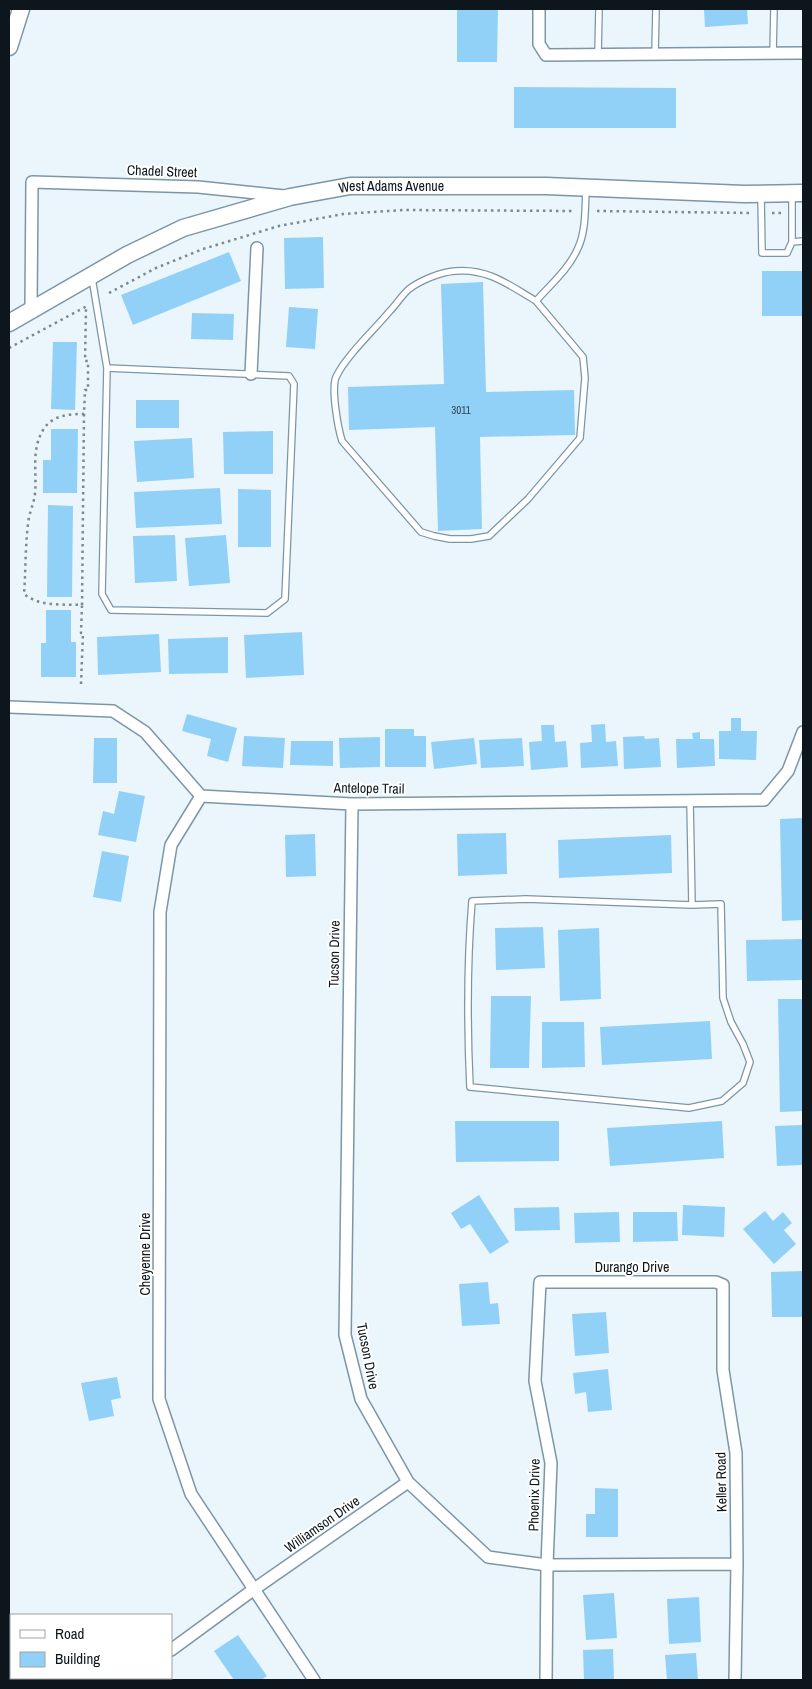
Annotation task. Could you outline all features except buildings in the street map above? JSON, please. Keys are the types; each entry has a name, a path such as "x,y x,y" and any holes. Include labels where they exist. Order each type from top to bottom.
{"main road":[{"path":"9,47 21,9"},
{"name":"West Adams Avenue","path":"9,323 128,255 183,228 290,197 350,186 546,186 798,193"}],"street":[{"path":"539,9 539,44 546,55 803,53"},
{"name":"Chadel Street","path":"31,310 32,182 198,187 290,197"},
{"path":"251,374 257,248"},
{"path":"9,707 113,711 146,732 201,796"},
{"name":"Antelope Trail","path":"201,796 352,804 764,800 788,771 803,732"},
{"name":"Cheyenne Drive","path":"201,796 172,845 160,912 159,1399 191,1494 314,1680"},
{"name":"Tucson Drive","path":"352,804 345,1334 361,1399 408,1482 488,1557 547,1565 737,1564"},
{"name":"Durango Drive","path":"540,1282 716,1282 723,1285"},
{"name":"Phoenix Drive","path":"540,1282 535,1381 551,1463 547,1565 546,1680"},
{"name":"Keller Road","path":"723,1285 723,1370 736,1453 735,1680"},
{"name":"Williamson Drive","path":"172,1649 253,1590 408,1482"}],"lane":[{"path":"598,55 599,9"},
{"path":"655,54 656,9"},
{"path":"773,53 774,9"},
{"path":"536,301 570,264 579,247 583,231 586,187"},
{"path":"761,193 762,253 787,253 792,242 798,193"},
{"path":"792,242 803,241"},
{"path":"454,271 478,272 496,277 536,301 583,357 585,378 580,438 528,499 489,536 471,539 450,539 421,532 342,441 338,428 335,395 336,378 346,361 410,289 431,277 454,271"},
{"path":"92,276 107,368 102,594 111,610 267,613 284,599 294,384 290,376 107,368"},
{"path":"690,801 692,905"},
{"path":"526,899 692,905 721,904 723,998 731,1022 750,1062 743,1083 722,1101 689,1108 470,1087 467,1019 472,901 526,899"}],"path":[{"path":"109,293 156,268 203,249 280,226 343,214 403,210 574,211"},
{"path":"597,211 751,213"},
{"path":"772,213 786,213"},
{"path":"9,348 87,306 84,360 88,361 88,390 85,390 84,414 82,684"},
{"path":"82,605 46,603 32,600 24,594 27,535 35,495 34,456 44,430 58,417 70,414 84,414"}]}
